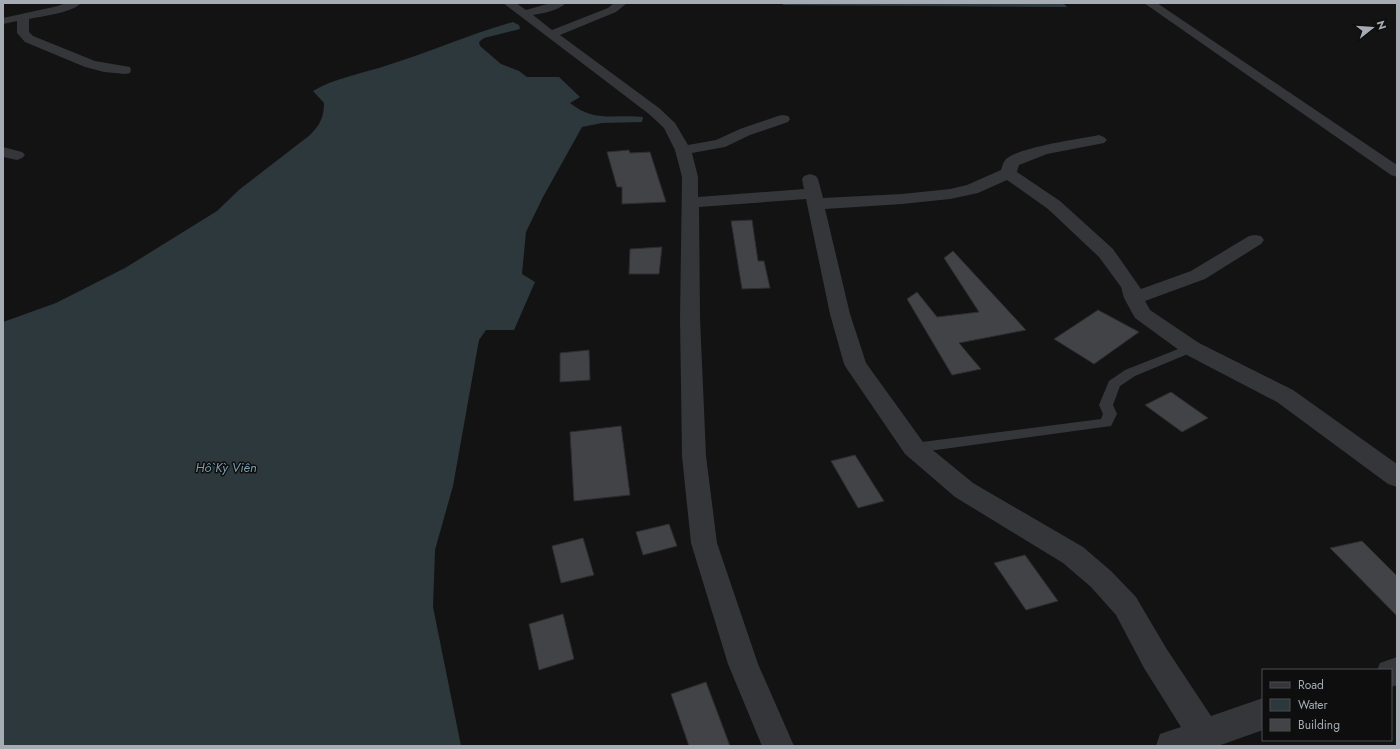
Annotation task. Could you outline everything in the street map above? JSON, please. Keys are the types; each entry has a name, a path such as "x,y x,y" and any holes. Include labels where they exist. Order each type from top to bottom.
{"street":[{"path":"3,21 61,9 75,3"},
{"path":"516,8 546,9 560,3"},
{"path":"552,34 612,10 621,3"},
{"path":"1150,3 1397,172"},
{"path":"516,8 654,111 670,126 683,150 690,177 690,318 694,456 704,543 743,664 778,746"},
{"path":"24,17 23,33 29,39 90,64 104,68 125,70"},
{"path":"683,150 720,144 745,132 782,119"},
{"path":"690,203 813,192 902,199 950,194 972,189 1008,173 1012,162 1019,158 1099,140"},
{"path":"1008,173 1054,205 1106,253 1131,287 1134,298 1142,314 1191,348 1285,396 1397,476"},
{"path":"813,192 840,314 855,364 889,414 914,448 964,490 1073,555 1101,579 1126,606 1156,658 1204,734"},
{"path":"1134,298 1198,275 1255,240"},
{"path":"1172,746 1262,714"}],"lane":[{"path":"914,448 1067,427 1106,424 1110,414 1106,405 1114,384 1130,374 1191,348"}],"water":[{"path":"783,3 1063,3 1067,7 783,5"},
{"name":"Hồ Kỳ Viên","path":"513,22 519,25 520,29 484,38 479,42 480,46 501,64 519,71 527,77 559,77 580,97 570,103 588,113 605,116 643,117 642,122 602,123 582,127 543,197 526,232 522,274 535,282 514,330 486,330 479,340 453,486 435,550 433,607 461,746 3,746 3,322 56,303 125,268 217,211 240,189 310,135 316,128 322,117 324,103 313,91 321,86 404,60"}],"building":[{"path":"629,150 630,153 650,152 666,202 622,204 622,187 617,187 607,152"},
{"path":"752,220 758,261 764,261 770,288 742,289 731,221"},
{"path":"662,247 659,274 629,274 630,249"},
{"path":"953,251 1026,330 959,343 981,369 952,375 907,299 917,292 937,317 979,312 944,258"},
{"path":"1098,310 1139,332 1094,364 1054,339"},
{"path":"589,350 590,380 560,382 560,353"},
{"path":"1171,392 1208,418 1182,432 1145,405"},
{"path":"621,426 630,495 574,501 570,432"},
{"path":"855,455 884,501 858,508 831,461"},
{"path":"669,524 677,546 643,555 636,532"},
{"path":"583,538 594,575 561,583 552,546"},
{"path":"1362,541 1397,576 1397,616 1330,548"},
{"path":"1025,555 1058,601 1026,610 994,563"},
{"path":"563,614 574,659 539,670 529,624"},
{"path":"706,682 730,746 689,746 671,694"}]}
